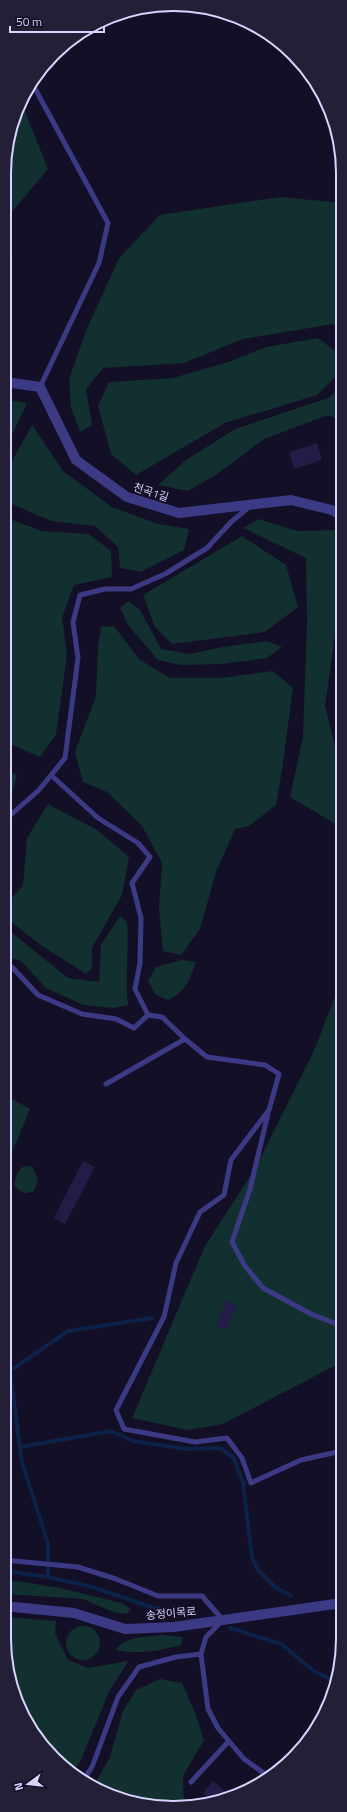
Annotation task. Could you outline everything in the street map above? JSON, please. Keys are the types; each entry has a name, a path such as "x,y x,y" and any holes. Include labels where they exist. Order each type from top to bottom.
{"street":[{"path":"11,383 40,387"},
{"name":"천곡1길","path":"40,387 76,460 127,497 179,513 254,503 291,500 332,510 336,512"},
{"name":"송정이목로","path":"11,1607 74,1613 125,1629 174,1627 336,1604"}],"lane":[{"path":"35,88 108,223 99,262 40,387"},
{"path":"11,815 39,790 52,776 65,758 70,730 78,658 73,622 80,595 105,589 131,589 165,574 207,548 231,522 254,503"},
{"path":"52,776 98,818 138,844 150,857 132,883 141,918 140,963 136,989 148,1015"},
{"path":"11,967 38,995 82,1014 116,1019 134,1028 148,1015"},
{"path":"148,1015 162,1017 207,1057 264,1065 279,1074 250,1188 232,1242 245,1266 263,1288 311,1314 336,1324"},
{"path":"106,1084 185,1039"},
{"path":"269,1110 231,1160 224,1195 200,1212 176,1264 164,1317 116,1410 124,1428 195,1442 227,1438 242,1458 251,1483 301,1460 336,1452"},
{"path":"11,1561 78,1567 116,1579 158,1596 202,1596 223,1620 206,1637 201,1654 208,1709 218,1728 244,1759 265,1774"},
{"path":"86,1776 92,1767 118,1697 139,1667 176,1657 201,1654"},
{"path":"191,1782 229,1741"}],"green space":[{"path":"24,109 48,169 11,213 12,152"},
{"path":"280,197 336,202 336,327 333,324 243,339 184,363 103,368 86,389 92,425 80,432 71,408 69,379 86,331 119,258 160,215"},
{"path":"318,338 336,352 335,377 317,395 225,423 136,475 111,454 98,406 109,382 173,378 225,363 266,347"},
{"path":"336,391 336,418 328,415 264,439 216,475 188,491 158,485 186,460 235,429 328,398"},
{"path":"11,400 27,403 11,436"},
{"path":"32,425 63,471 112,507 158,524 189,529 184,550 141,572 120,568 118,547 95,526 51,521 11,504 11,463"},
{"path":"11,519 41,531 89,534 111,551 112,577 74,585 62,617 67,655 56,735 40,757 11,745"},
{"path":"259,519 297,531 336,530 336,628 325,706 336,750 336,824 290,797 303,737 307,623 306,558 243,528"},
{"path":"242,536 286,565 298,607 265,632 172,644 155,627 143,595"},
{"path":"128,601 140,610 161,649 190,654 222,647 267,641 282,647 267,658 222,664 180,665 158,660 128,625 120,608"},
{"path":"114,626 140,660 170,678 222,678 273,671 293,688 276,805 249,826 235,829 216,872 200,929 181,955 163,951 159,908 162,863 142,826 107,792 83,782 75,752 96,696 98,647 101,627"},
{"path":"11,772 17,775 11,798"},
{"path":"48,804 97,830 129,857 122,895 92,948 92,968 86,974 42,946 11,922 11,899 23,885 27,838"},
{"path":"120,916 127,922 128,1005 113,1008 83,1005 46,988 21,961 11,958 11,932 68,978 99,982 101,945"},
{"path":"182,960 196,962 186,985 179,994 168,1000 156,995 148,981 156,967"},
{"path":"336,994 336,1365 223,1424 187,1430 132,1418 205,1246 256,1167 313,1053"},
{"path":"11,1098 30,1109 11,1155"},
{"path":"32,1166 38,1179 34,1191 28,1193 23,1192 14,1185 17,1173 22,1167"},
{"path":"11,1580 60,1588 121,1603 131,1609 127,1614 113,1612 83,1599 11,1594"},
{"path":"11,1618 56,1621 55,1633 68,1660 88,1668 128,1661 109,1692 80,1762 76,1768 66,1761 51,1746 38,1729 23,1701 12,1660"},
{"path":"80,1626 86,1626 95,1631 99,1637 99,1649 95,1655 86,1660 80,1660 71,1655 66,1646 66,1640 71,1631"},
{"path":"162,1635 183,1637 181,1645 148,1652 116,1650 119,1645 124,1642 136,1638"},
{"path":"160,1679 182,1683 196,1715 204,1740 183,1776 184,1801 163,1801 142,1798 111,1789 96,1781 110,1757 123,1711 136,1690"}],"building":[{"path":"317,443 322,460 294,469 289,452"},
{"path":"83,1161 95,1167 65,1224 54,1218"},
{"path":"226,1301 237,1306 226,1330 216,1326"},
{"path":"213,1781 226,1792 208,1797 203,1793"}],"waterway":[{"path":"11,1370 68,1331 152,1318"},
{"path":"11,1379 22,1463 48,1543 48,1577"},
{"path":"20,1447 111,1431 133,1441 186,1449 220,1448 233,1457 243,1482 252,1558 259,1571 274,1586 291,1596"},
{"path":"11,1572 48,1577 89,1586 154,1608 192,1613"},
{"path":"230,1628 281,1644 314,1671 330,1680"}]}
